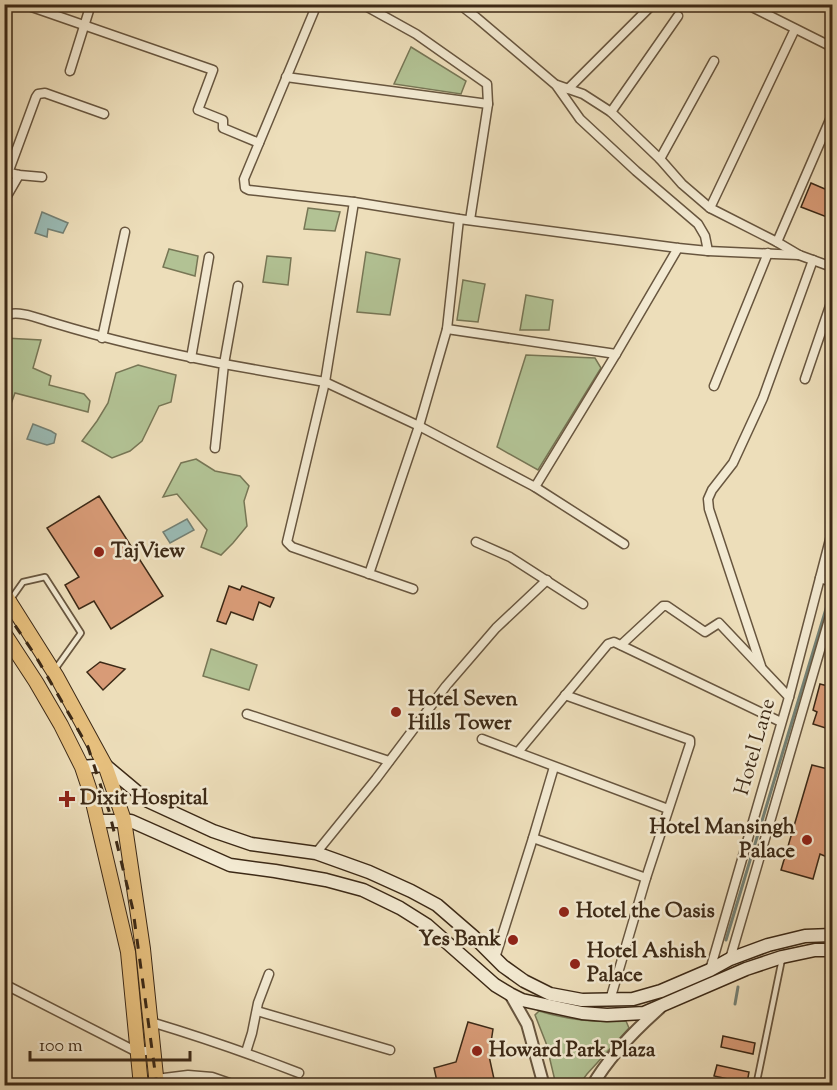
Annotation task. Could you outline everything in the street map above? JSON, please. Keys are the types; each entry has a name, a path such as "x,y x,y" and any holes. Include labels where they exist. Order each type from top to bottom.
{"main road":[{"path":"7,597 53,671 105,765 124,820 144,949 157,1082"},
{"path":"4,633 61,725 82,767 91,794 128,952 141,1086"},
{"path":"82,767 105,765 148,801 213,831 251,844 316,853 369,872 411,891 437,906 474,937 503,966 524,981 550,994 582,1000 633,999 661,991 730,959 768,945 805,936 832,935"},
{"path":"97,821 131,821 230,865 315,878 363,890 400,908 427,925 495,985 510,994 522,1000 582,1013 607,1016 644,1013 746,969 782,957 815,950 832,950"}],"street":[{"path":"23,4 213,70 198,110 223,120 223,128 259,143"},
{"path":"70,71 91,4"},
{"path":"318,4 244,179 245,188 678,248 799,255"},
{"path":"362,4 416,34 486,82 488,104 470,220"},
{"path":"459,4 556,85 580,119 698,224 705,236 708,251"},
{"path":"568,89 653,4"},
{"path":"746,4 832,47"},
{"path":"612,112 678,16"},
{"path":"710,208 795,29"},
{"path":"660,159 714,61"},
{"path":"286,77 488,104"},
{"path":"556,85 583,94 612,112 682,184 710,208 799,255 832,267"},
{"path":"42,177 6,172 38,93 45,93 104,114"},
{"path":"777,242 832,115"},
{"path":"4,201 19,175"},
{"path":"354,202 326,382 287,542 292,548 413,589"},
{"path":"369,574 419,426 447,329 459,219"},
{"path":"102,338 125,232"},
{"path":"535,487 678,248"},
{"path":"714,386 768,253"},
{"path":"191,358 209,257"},
{"path":"761,666 709,509 708,499 715,484 733,463 763,398 813,260"},
{"path":"215,448 224,364 238,286"},
{"path":"805,379 832,300"},
{"path":"4,316 18,314 102,338 191,358 326,382 419,426 535,487 624,544"},
{"path":"447,329 616,354"},
{"name":"Hotel Lane","path":"710,970 789,697 832,532"},
{"path":"476,542 510,557 583,604"},
{"path":"820,578 832,582"},
{"path":"316,853 446,686 496,628 547,580"},
{"path":"621,645 663,606 666,606 705,632 719,623 789,697"},
{"name":"Hotel Lane","path":"730,959 832,609"},
{"path":"518,752 608,644 614,642 782,722"},
{"path":"565,694 690,740 610,1000"},
{"path":"247,714 389,761"},
{"path":"482,739 668,809"},
{"path":"772,756 788,760"},
{"path":"495,958 554,767"},
{"path":"533,838 646,878"},
{"path":"246,1052 268,974"},
{"path":"4,984 137,1052 154,1050"},
{"path":"510,994 527,1024 544,1086"},
{"path":"592,1086 598,1075 639,1026 662,1006"},
{"path":"257,1011 390,1050"},
{"path":"151,1023 196,1035 299,1073"},
{"path":"157,1082 188,1074 212,1077 238,1086"}],"lane":[{"path":"7,597 23,582 45,577 81,633 53,671"},
{"path":"756,1086 782,957"}],"green space":[{"path":"411,47 466,81 461,94 394,84"},
{"path":"308,208 340,212 335,231 304,229"},
{"path":"169,249 198,256 195,276 163,267"},
{"path":"366,252 400,259 390,315 357,312"},
{"path":"267,256 291,258 288,285 263,282"},
{"path":"463,280 485,284 478,322 457,320"},
{"path":"526,295 553,300 549,330 520,330"},
{"path":"5,338 41,340 33,368 51,376 49,385 84,394 90,401 88,412 15,393 5,420"},
{"path":"526,355 595,358 601,368 538,470 497,447"},
{"path":"138,365 176,375 171,402 159,406 142,441 130,451 112,458 82,441 108,403 116,373"},
{"path":"196,459 215,471 240,476 249,486 244,501 247,526 221,555 201,547 207,530 177,494 163,497 181,463"},
{"path":"211,649 257,665 249,690 203,676"},
{"path":"539,1011 582,1020 626,1021 629,1028 579,1085 556,1085 546,1043 535,1015"}],"water":[{"path":"42,212 68,223 63,233 48,229 47,237 35,233"},
{"path":"33,424 56,434 54,443 47,445 27,439"},
{"path":"187,519 194,530 170,543 163,532"}],"building":[{"path":"811,183 832,192 832,219 801,207"},
{"name":"TajView","path":"99,496 163,596 111,629 94,601 79,609 65,585 79,577 47,528"},
{"path":"229,586 240,590 242,586 274,598 270,607 259,602 253,620 231,612 226,624 217,621"},
{"path":"100,662 125,669 103,690 87,672"},
{"path":"820,684 832,687 832,730 813,724 817,712 813,710"},
{"name":"Hotel Mansingh Palace","path":"812,765 832,770 830,819 832,819 832,859 820,854 813,879 781,870"},
{"path":"468,1022 493,1029 489,1056 494,1079 500,1086 438,1086 434,1068 456,1062"},
{"path":"723,1036 755,1043 753,1054 721,1047"},
{"path":"717,1065 749,1072 747,1083 714,1076"}],"waterway":[{"path":"726,940 832,589"},
{"path":"735,1004 738,987"}],"railway":[{"path":"4,609 35,655 88,747 109,811 133,910 157,1086"}],"place":[{"name":"TajView","path":"99,552"},
{"name":"Hotel Seven Hills Tower","path":"396,712"},
{"name":"Dixit Hospital","path":"67,799"},
{"name":"Hotel Mansingh Palace","path":"807,840"},
{"name":"Hotel the Oasis","path":"564,912"},
{"name":"Yes Bank","path":"513,940"},
{"name":"Hotel Ashish Palace","path":"575,964"},
{"name":"Howard Park Plaza","path":"477,1051"}]}
